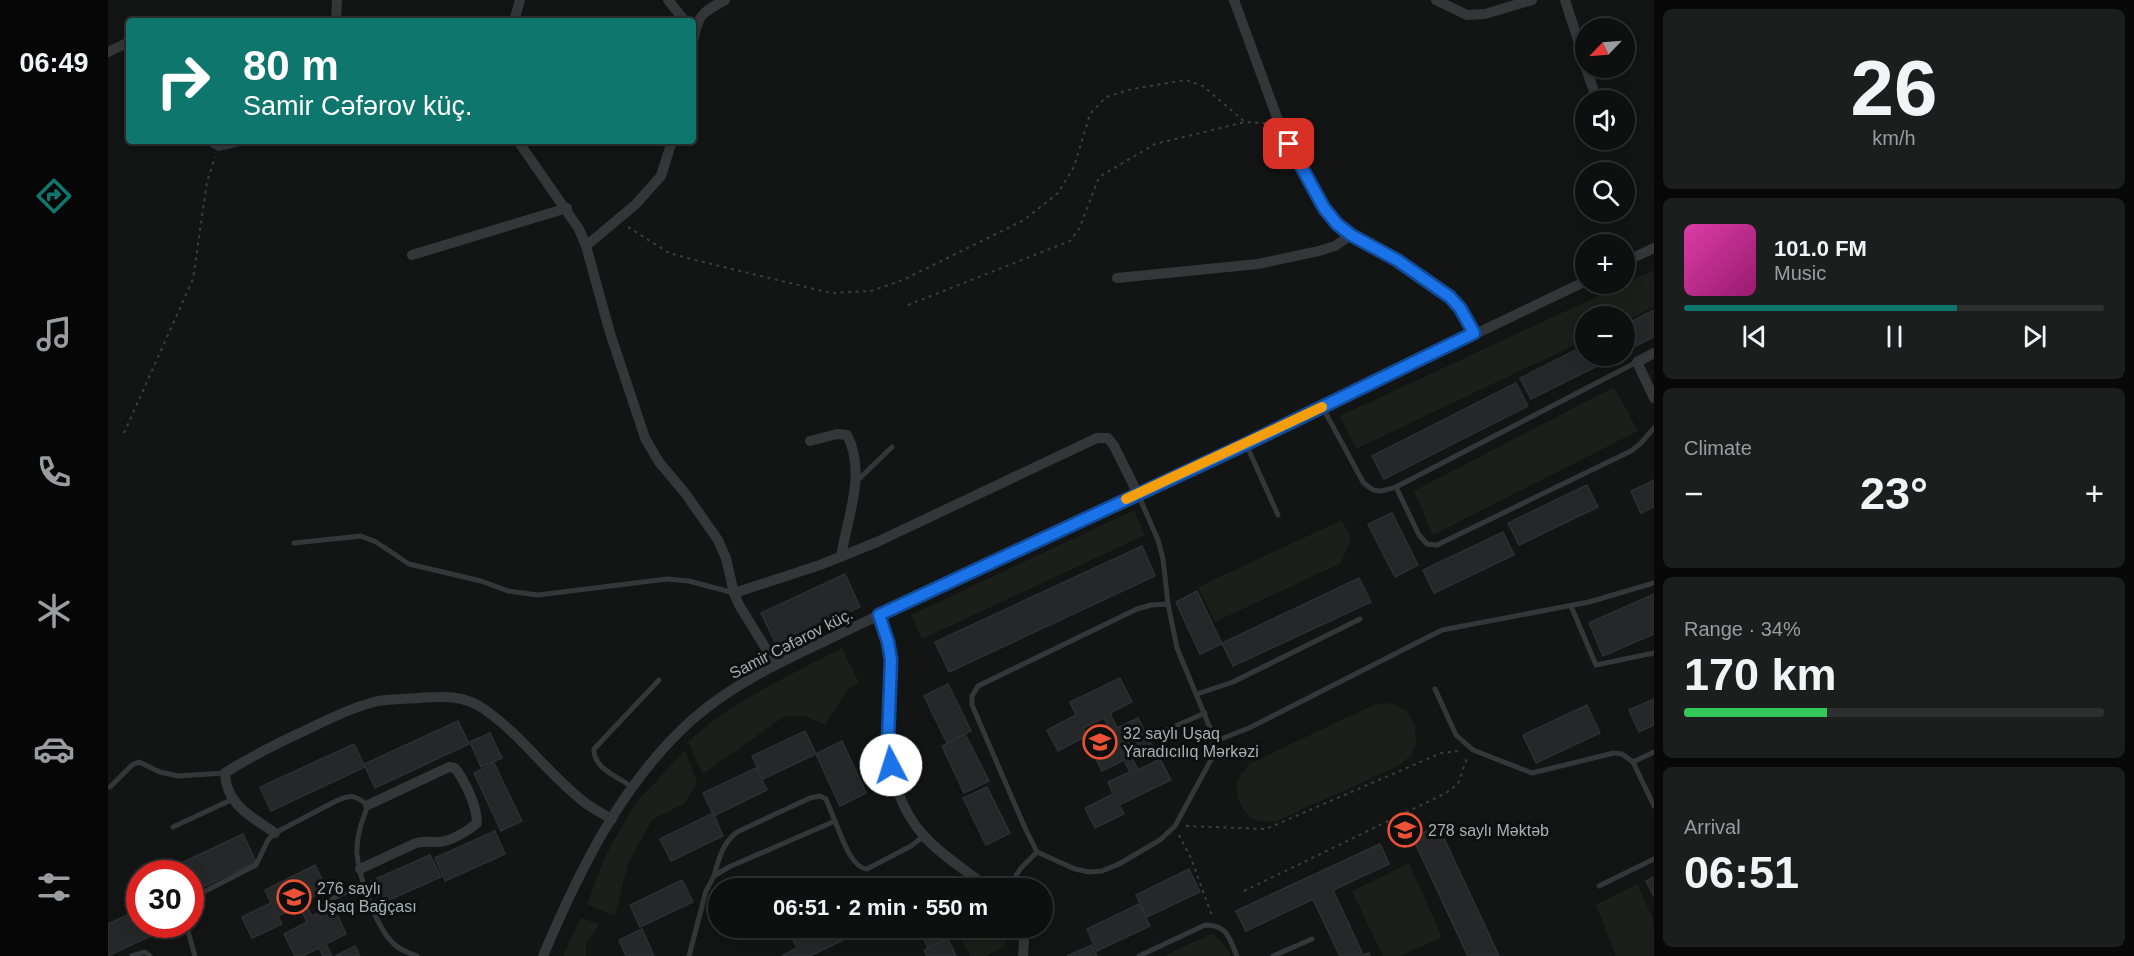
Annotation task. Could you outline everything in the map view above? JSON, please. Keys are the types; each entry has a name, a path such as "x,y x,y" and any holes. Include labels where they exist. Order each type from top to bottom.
{"street":[{"path":"336,18 337,0"},
{"path":"515,18 520,0"},
{"path":"668,0 683,18"},
{"path":"696,30 702,13 725,0"},
{"path":"1234,0 1279,123 1299,165 1324,208 1337,224 1351,235 1397,260 1450,297 1460,308 1474,333"},
{"path":"1436,0 1467,15 1485,14 1532,0"},
{"path":"1565,0 1575,31"},
{"path":"108,52 126,43"},
{"path":"520,144 567,208 579,229 645,438 659,462 685,493 718,540 726,558 734,593 748,622 776,665"},
{"path":"586,246 618,221 661,176 671,144"},
{"path":"412,255 567,208"},
{"path":"1117,278 1258,264 1319,251 1335,246 1351,235"},
{"path":"1635,257 1654,248"},
{"name":"Samir Cəfərov küç.","path":"543,956 577,884 631,786 693,719 733,689 776,665 879,615 1246,444 1575,285"},
{"path":"1654,354 1637,362 1654,398"},
{"path":"810,441 837,434 847,435 851,444 856,482 841,557"},
{"path":"734,593 841,557 1097,438 1108,438 1114,446 1138,494"},
{"path":"879,615 891,660 888,740 891,765 898,791 924,836 976,878"},
{"path":"275,833 239,808 225,780 225,773 252,756 360,706 379,701 436,696 469,700 484,709 522,741 577,795 612,819"},
{"path":"360,868 416,843 423,841 438,843 447,840 472,828 477,823 477,814 460,774 455,768 449,767 368,805"},
{"path":"1023,938 1023,956"}],"lane":[{"path":"1322,407 1363,482 1370,489 1381,492 1396,487 1637,362"},
{"path":"1396,487 1419,535 1427,544 1437,545 1631,451 1654,428"},
{"path":"1246,444 1278,515"},
{"path":"856,482 892,447"},
{"path":"1138,494 1158,540 1177,648 1205,713 1214,742 1213,756 1175,826 1160,840 1102,871 1089,872 1075,868 1037,852 972,705 972,696 978,686 1137,609 1168,604"},
{"path":"294,543 361,536 376,542 409,564 481,581 508,591 538,595 668,579 689,581 734,593"},
{"path":"1214,742 1250,728 1442,630 1570,606 1654,583"},
{"path":"1570,606 1596,665 1654,653"},
{"path":"1197,694 1240,679 1360,619"},
{"path":"631,786 598,764 594,757 594,749 659,680"},
{"path":"1435,689 1456,735 1473,750 1532,773 1614,753 1622,754 1634,762 1654,806"},
{"path":"1155,735 1205,713"},
{"path":"1634,762 1654,752"},
{"path":"110,787 132,765 139,762 160,772 178,776 225,773"},
{"path":"204,892 256,865 268,840 275,833 346,796 356,796 368,805 359,831 357,853 370,903 393,944 417,956"},
{"path":"689,956 706,891 714,876 720,853 729,839 737,832 810,798 820,796 826,799 854,862 861,869 867,869 893,856 924,836"},
{"path":"173,827 233,799"},
{"path":"714,876 729,867 835,821"},
{"path":"1014,878 1037,852"},
{"path":"1599,886 1654,860"},
{"path":"327,901 364,884"},
{"path":"1139,956 1205,926 1222,928 1229,937 1236,956"},
{"path":"190,938 195,956"},
{"path":"1273,956 1312,939"},
{"path":"132,956 145,952 150,956"}],"path":[{"path":"618,221 669,253 831,293 871,291 903,280 1024,220 1058,193 1074,167 1090,114 1106,97 1132,89 1186,80 1203,86 1245,122"},
{"path":"908,305 1070,241 1079,229 1099,177 1155,144 1245,122 1279,123"},
{"path":"124,433 193,279 215,144"},
{"path":"1215,926 1191,858 1175,826 1266,829 1441,753 1473,750"},
{"path":"1244,891 1446,793 1458,783 1467,758 1473,750"}],"shaded area":[{"path":"1654,270 1654,307 1635,316 1635,306 1577,306 1602,294 1635,294 1635,279"},
{"path":"1575,307 1575,345 1356,449 1340,416"},
{"path":"1614,387 1638,431 1433,535 1414,491"},
{"path":"1134,510 1145,535 922,639 911,615"},
{"path":"1342,520 1351,539 1341,563 1215,622 1198,587"},
{"path":"842,648 859,683 849,688 825,725 805,716 785,716 703,774 688,742 705,727 742,702"},
{"path":"1391,703 1406,710 1415,726 1416,742 1412,754 1400,765 1277,821 1258,821 1244,810 1237,787 1240,777 1249,764 1373,705"},
{"path":"685,750 697,782 684,804 653,819 628,863 615,916 587,904 604,859 634,805"},
{"path":"1409,863 1442,937 1401,956 1383,956 1352,891"},
{"path":"1637,884 1654,921 1654,956 1616,956 1596,905"},
{"path":"581,918 600,924 586,944 586,956 563,956"},
{"path":"1213,933 1230,952 1230,956 1164,956"},
{"path":"961,938 1005,938 1005,946 986,956 970,956"}],"building":[{"path":"1654,310 1654,337 1635,346 1635,320"},
{"path":"1575,350 1575,366 1597,366 1531,399 1520,378"},
{"path":"1516,383 1528,406 1384,479 1372,456"},
{"path":"1654,480 1654,507 1641,513 1631,491"},
{"path":"1587,485 1598,507 1519,545 1508,523"},
{"path":"1392,513 1418,565 1395,577 1368,524"},
{"path":"1503,532 1514,555 1434,593 1423,570"},
{"path":"1142,546 1155,576 949,672 935,642"},
{"path":"845,574 860,607 777,646 761,613"},
{"path":"1359,578 1371,602 1233,666 1222,643"},
{"path":"1197,591 1222,644 1200,654 1176,602"},
{"path":"1654,594 1654,634 1603,656 1589,623"},
{"path":"1120,678 1132,702 1110,713 1117,728 1138,718 1152,746 1131,756 1138,770 1160,759 1171,780 1119,805 1124,814 1095,828 1085,808 1113,794 1108,782 1130,772 1124,760 1102,771 1089,746 1112,735 1104,718 1083,728 1087,736 1058,751 1047,730 1076,715 1070,702"},
{"path":"948,684 971,731 947,743 924,696"},
{"path":"1654,699 1654,725 1639,732 1629,710"},
{"path":"1587,705 1600,733 1536,763 1523,735"},
{"path":"458,721 469,744 375,788 364,764"},
{"path":"805,731 816,754 763,779 752,756"},
{"path":"490,733 502,758 481,767 470,742"},
{"path":"965,734 989,781 964,793 942,746"},
{"path":"842,741 866,793 840,806 816,754"},
{"path":"354,744 365,767 271,811 260,787"},
{"path":"494,763 522,821 501,831 474,773"},
{"path":"756,768 767,790 714,816 703,793"},
{"path":"987,787 1010,833 986,845 963,798"},
{"path":"713,813 723,836 671,861 660,839"},
{"path":"1438,826 1499,956 1468,956 1413,838"},
{"path":"1438,826 1499,956 1468,956 1413,838"},
{"path":"495,831 505,854 445,881 435,858"},
{"path":"243,834 256,862 204,886 204,860 188,860"},
{"path":"1380,844 1389,864 1333,890 1363,955 1369,953 1370,956 1340,956 1313,899 1246,931 1236,911"},
{"path":"1380,844 1389,864 1333,890 1363,955 1369,953 1370,956 1340,956 1313,899 1246,931 1236,911"},
{"path":"430,855 441,877 380,904 371,881"},
{"path":"315,865 327,890 304,901 312,916 333,905 346,934 326,944 332,956 323,956 319,948 303,956 295,956 284,934 307,922 299,906 278,916 282,924 252,938 242,917 271,903 265,890"},
{"path":"1189,869 1200,892 1147,917 1136,895"},
{"path":"1654,877 1654,897 1646,881"},
{"path":"682,880 693,902 640,927 630,905"},
{"path":"1139,904 1150,926 1097,951 1087,929"},
{"path":"126,916 126,938 146,938 108,956 108,924"},
{"path":"642,929 654,956 626,956 619,940"},
{"path":"792,938 848,938 810,956 782,956 797,948"},
{"path":"923,938 951,938 928,948"},
{"path":"948,939 956,956 927,956 924,950"},
{"path":"1092,945 1097,956 1067,956"},
{"path":"355,946 360,956 335,956"}],"slow traffic":[{"path":"1126,499 1322,407"}],"place":[{"name":"32 saylı Uşaq Yaradıcılıq Mərkəzi","path":"1100,742"},
{"name":"278 saylı Məktəb","path":"1405,830"},
{"name":"276 saylı Uşaq Bağçası","path":"294,897"}],"route":[{"path":"891,765 888,740 891,660 879,615 1246,444 1474,333 1460,308 1450,297 1397,260 1351,235 1337,224 1324,208 1289,144"}]}
